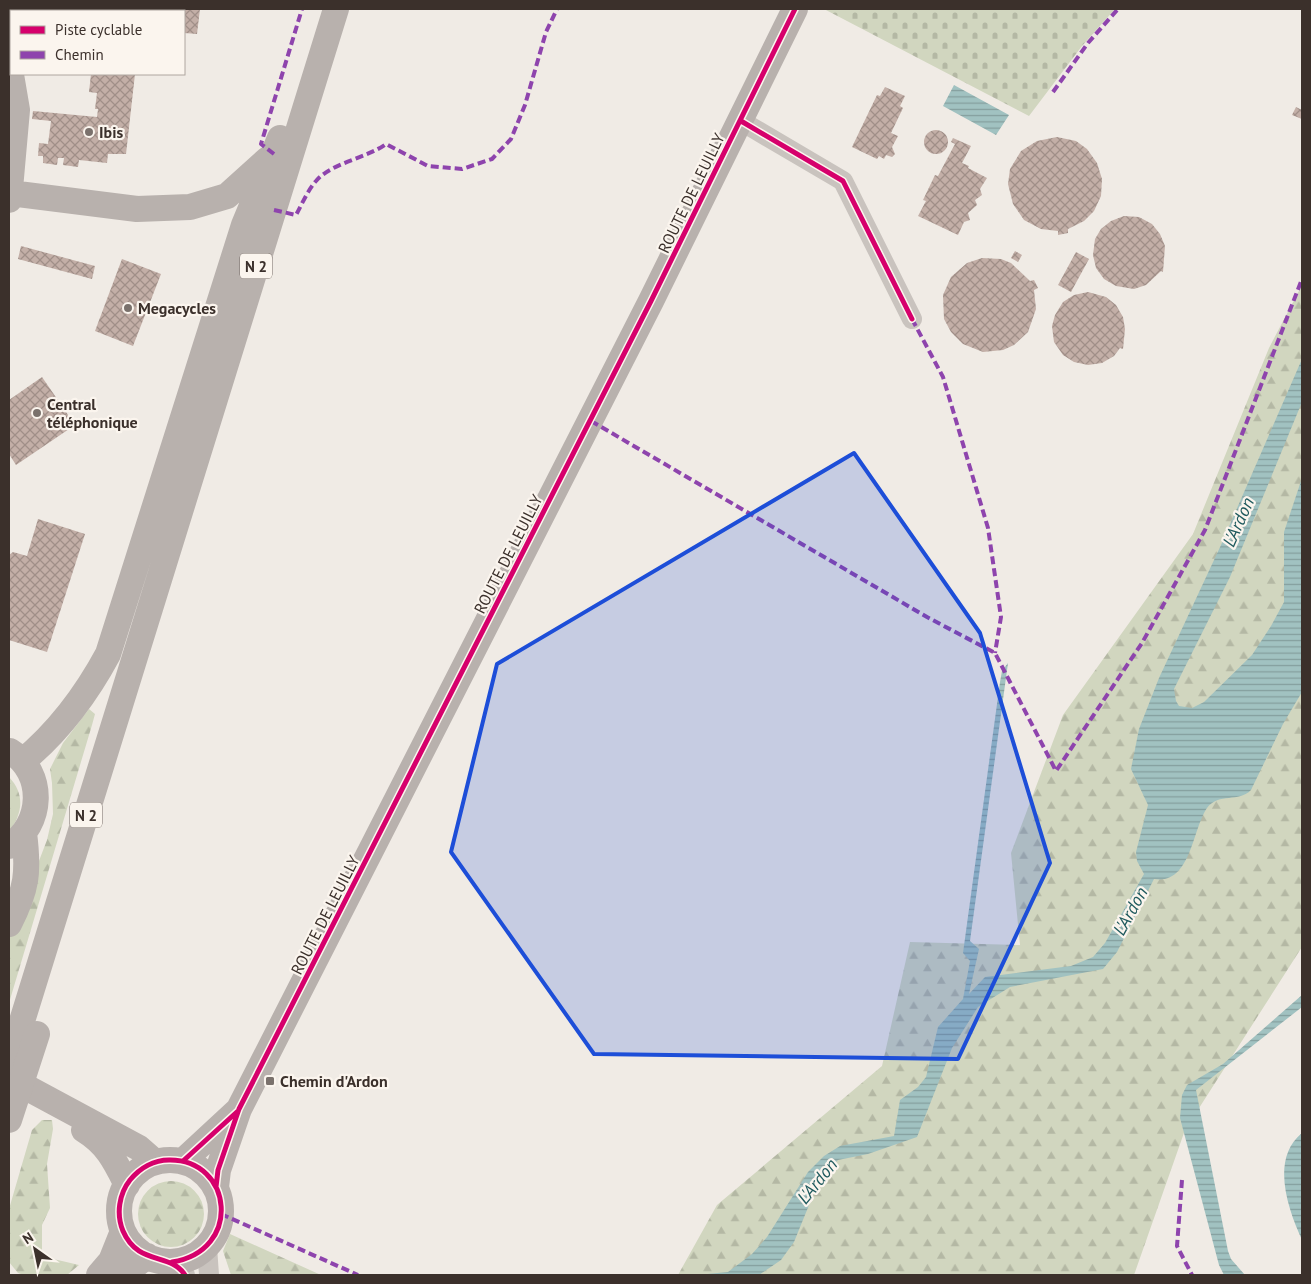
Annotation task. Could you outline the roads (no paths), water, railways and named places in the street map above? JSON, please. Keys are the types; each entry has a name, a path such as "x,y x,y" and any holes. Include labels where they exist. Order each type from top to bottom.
{"main road":[{"name":"N 2","path":"28,1032 32,989 336,9"},
{"name":"ROUTE DE LEUILLY","path":"239,1109 741,121 795,9"},
{"path":"9,924 26,884 28,864 16,840 32,820 36,805 36,789 31,774 16,756 55,732 84,693 108,654 244,225 288,117 319,62"},
{"path":"11,75 17,110 10,196 137,209 190,208 227,196 274,154"},
{"path":"9,1063 28,1032"},
{"path":"9,1120 28,1032"},
{"path":"9,1078 139,1148 155,1162"},
{"path":"9,1089 99,1138 112,1156 127,1184"},
{"path":"183,1161 239,1109"},
{"path":"216,1188 218,1170 239,1109"},
{"path":"123,1275 168,1265 196,1255 207,1247 219,1226 221,1214 220,1201 216,1188 208,1176 196,1167 183,1161 164,1160 155,1162 134,1175 127,1184 120,1203 120,1222 123,1231 133,1246 168,1265"},
{"path":"98,1275 111,1261 123,1231"}],"street":[{"path":"741,121 843,180 912,319"},
{"path":"207,1247 209,1275"}],"water":[{"path":"954,85 1009,115 996,135 943,106"},
{"name":"L'Ardon","path":"1302,359 1302,402 1230,577 1174,689 1179,706 1192,708 1204,702 1252,655 1271,626 1284,602 1284,532 1302,478 1302,692 1283,724 1251,790 1241,796 1217,800 1207,808 1183,865 1176,874 1166,879 1154,879 1117,952 1103,969 1010,987 978,1007 952,1048 917,1137 868,1154 838,1160 820,1178 794,1242 781,1260 759,1275 697,1275 728,1272 752,1254 767,1237 808,1172 824,1156 840,1146 894,1136 900,1100 918,1087 926,1077 938,1027 963,999 970,961 963,953 1000,682 1002,671 1008,663 970,941 979,949 969,994 985,977 1071,966 1093,957 1105,943 1144,874 1137,861 1136,852 1148,805 1131,769 1139,729 1159,678 1221,545"},
{"path":"1302,995 1302,1007 1196,1090 1228,1251 1231,1259 1245,1275 1224,1275 1219,1265 1180,1118 1182,1095 1187,1085 1223,1064"},
{"path":"1302,1133 1302,1240 1287,1199 1284,1170 1292,1144"}],"place":[{"name":"Ibis","path":"89,132"},
{"name":"Megacycles","path":"128,308"},
{"name":"Central téléphonique","path":"37,413"},
{"name":"Chemin d'Ardon","path":"270,1081"}]}
